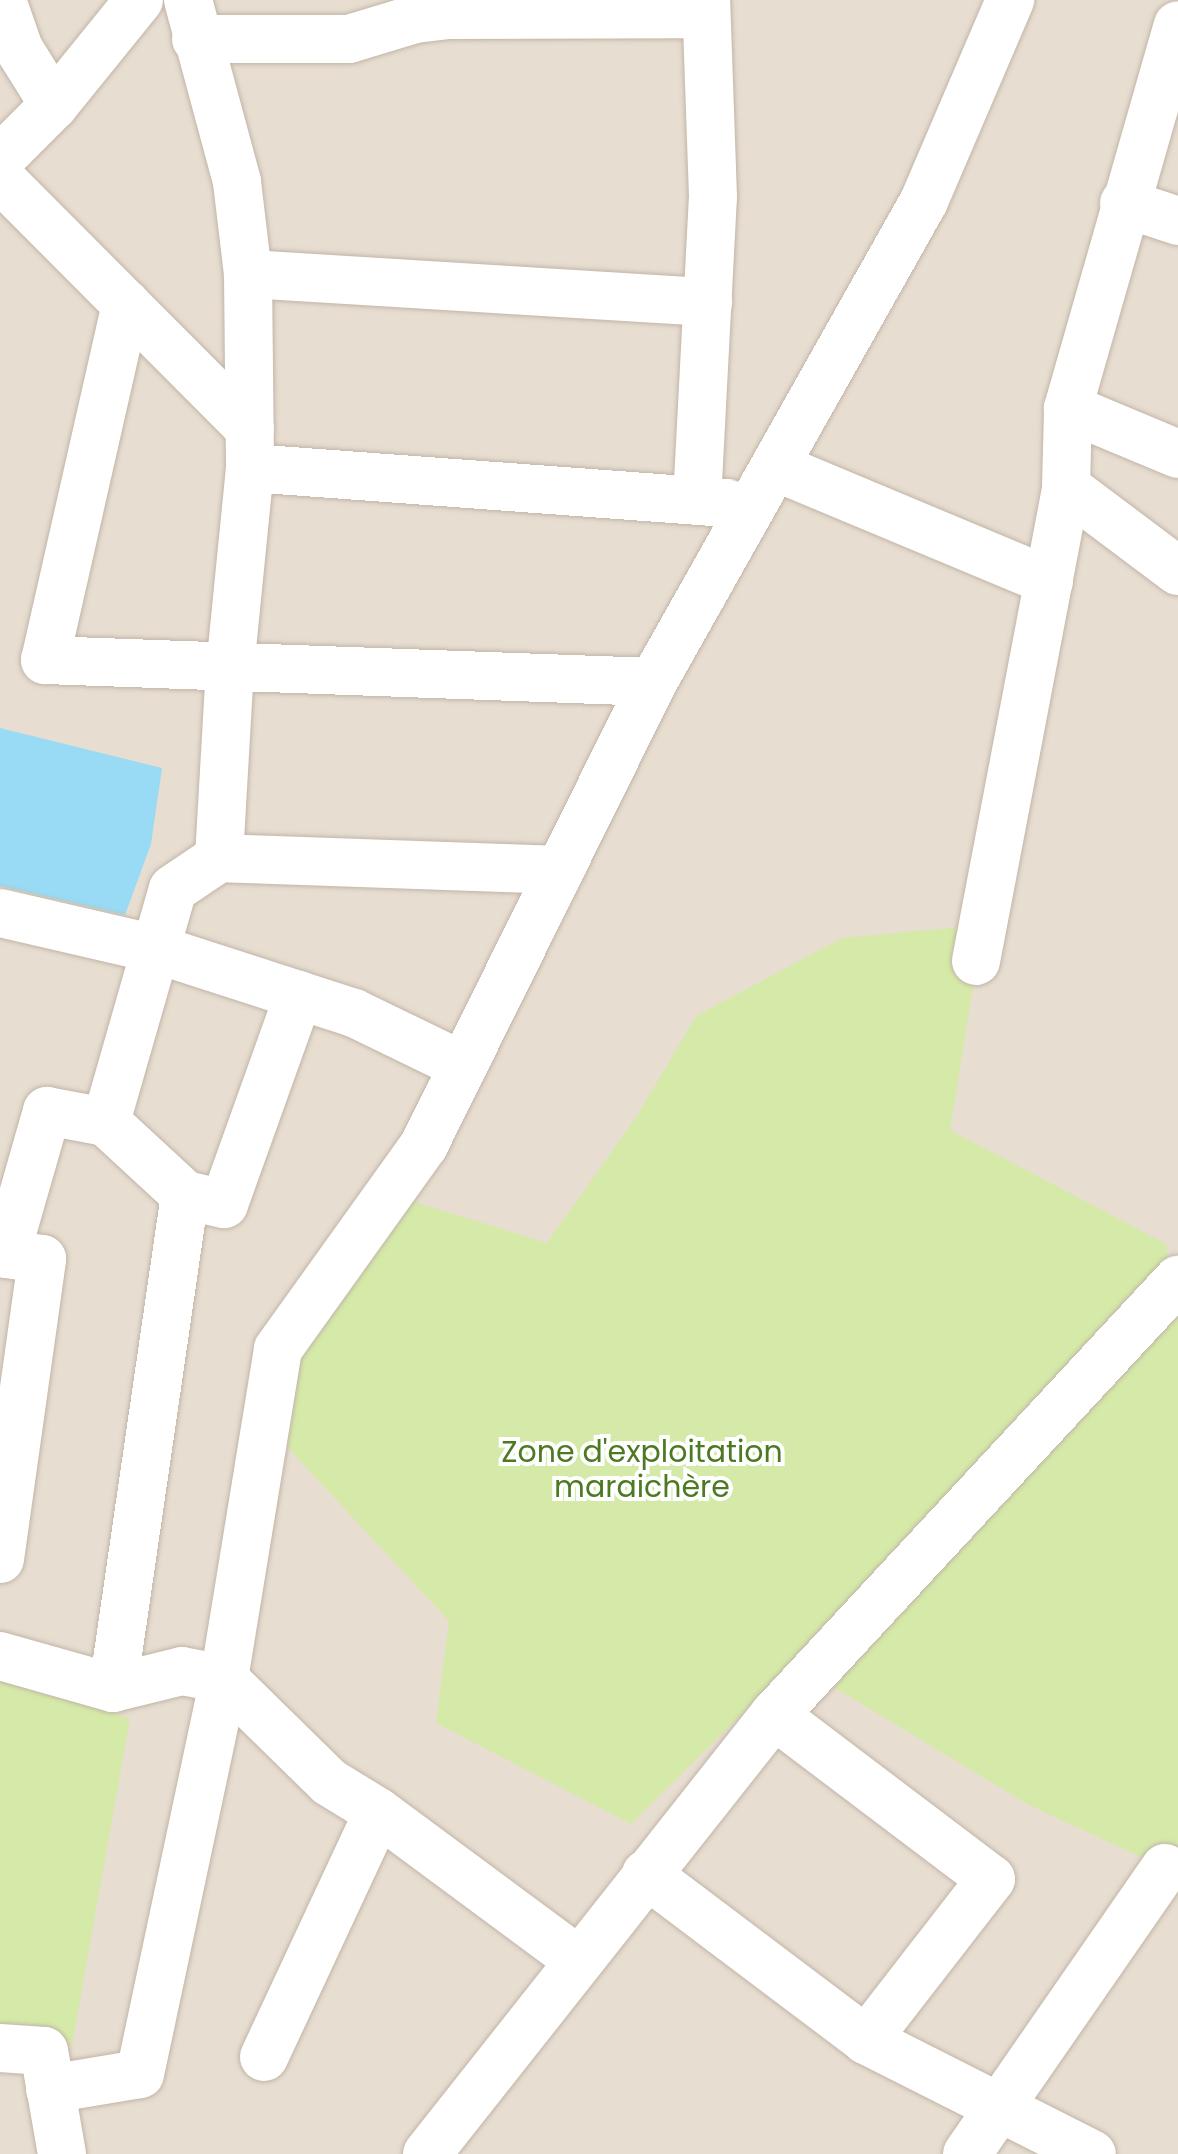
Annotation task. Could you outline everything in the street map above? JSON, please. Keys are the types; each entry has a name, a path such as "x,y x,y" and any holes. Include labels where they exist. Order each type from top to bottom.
{"street":[{"path":"2,0 19,49 54,106"},
{"path":"0,160 54,106 139,0"},
{"path":"50,2089 140,2074 224,1679 278,1349 424,1145 653,682 924,200 1010,0"},
{"path":"219,858 230,666 250,448 248,274 237,182 192,20 349,39 415,18 447,15 706,7 713,196 697,501"},
{"path":"976,961 1066,487 1068,408 1124,203 1173,74 1178,25"},
{"path":"0,178 126,304 250,448 697,501 763,486 1050,582"},
{"path":"1124,203 1178,221"},
{"path":"248,274 708,302"},
{"path":"126,304 45,660 653,682"},
{"path":"1068,408 1178,454"},
{"path":"1066,487 1178,572"},
{"path":"106,1122 173,889 219,858 559,870"},
{"path":"0,913 156,949 354,1013 461,1065"},
{"path":"0,1559 42,1259 6,1254 48,1111 106,1122 185,1195 224,1204 299,996"},
{"path":"112,1688 185,1195"},
{"path":"426,2154 774,1715 1178,1280"},
{"path":"0,1656 112,1688 182,1671 224,1679 329,1782 378,1812 578,1962"},
{"path":"774,1715 991,1879 866,2040"},
{"path":"264,2057 378,1812"},
{"path":"967,2154 1165,1868"},
{"path":"646,1874 866,2040 1001,2104 1092,2154"},
{"path":"0,2048 44,2051 62,2154"}],"shaded area":[{"path":"0,0 1178,0 1178,2154 0,2154"}],"green space":[{"name":"Zone d'exploitation maraichère","path":"983,925 950,1130 1166,1244 1172,1285 1178,1280 1178,1881 1165,1868 1029,1805 812,1674 1146,1313 631,1824 436,1723 449,1621 266,1424 389,1194 547,1243 637,1116 696,1016 842,938"},
{"path":"0,1668 130,1719 72,2045 0,2041"}],"water":[{"path":"0,728 162,768 151,844 125,915 0,886"}]}
